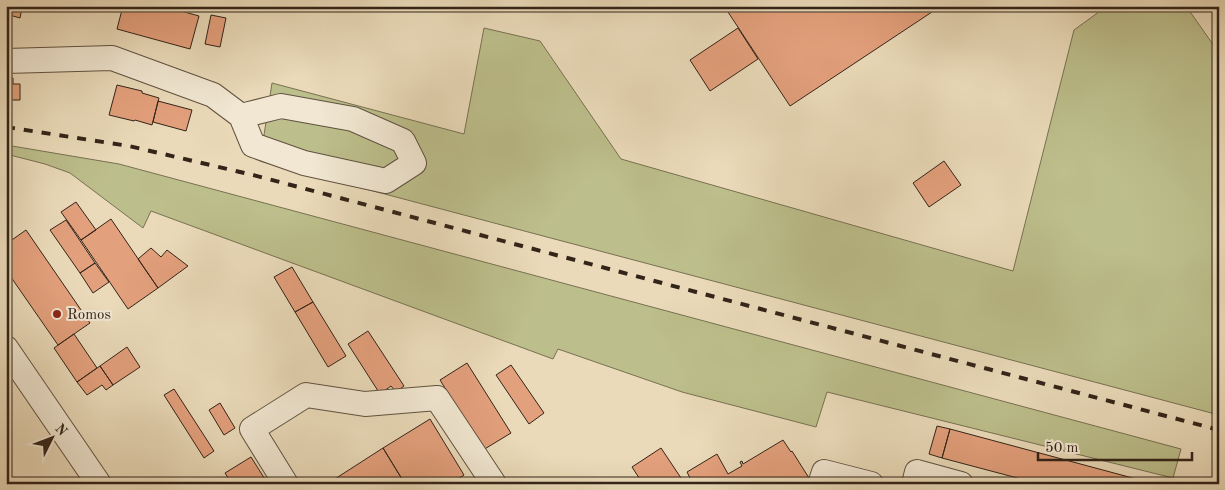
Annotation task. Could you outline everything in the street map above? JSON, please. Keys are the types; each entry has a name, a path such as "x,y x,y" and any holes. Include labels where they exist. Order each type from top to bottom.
{"street":[{"path":"6,61 112,58 213,94 242,116 253,146 304,163 386,181 414,163 403,141 353,119 281,106 242,116"},
{"path":"6,348 99,484"},
{"path":"286,484 252,429 306,395 365,404 437,398 494,484"},
{"path":"820,484 824,472 871,484"},
{"path":"914,484 917,472 961,484"}],"green space":[{"path":"1107,6 1186,6 1219,53 1219,415 260,161 272,83 464,134 484,28 540,41 621,159 1013,271 1074,30"},
{"path":"6,145 119,164 1181,449 1173,478 827,392 816,427 682,392 558,349 553,359 151,211 143,228 70,173 45,164 6,154"}],"building":[{"path":"6,6 22,8 20,18 6,14"},
{"path":"123,6 163,6 199,16 190,49 117,29"},
{"path":"724,6 941,6 790,106"},
{"path":"211,15 226,18 220,47 205,44"},
{"path":"738,28 758,59 710,91 690,60"},
{"path":"6,78 13,78 13,84 20,84 20,100 6,100"},
{"path":"117,85 142,91 142,93 159,98 152,125 109,115"},
{"path":"158,101 192,110 186,131 153,122"},
{"path":"944,161 961,185 929,207 913,183"},
{"path":"76,202 96,230 81,240 61,212"},
{"path":"111,219 158,288 128,309 81,240"},
{"path":"66,220 95,263 80,273 50,230"},
{"path":"26,230 90,323 58,345 6,270 6,244"},
{"path":"151,248 161,257 167,250 188,266 158,288 138,259"},
{"path":"95,263 109,282 93,293 80,273"},
{"path":"292,267 313,302 295,312 274,277"},
{"path":"313,302 346,356 328,367 295,312"},
{"path":"368,331 404,386 396,392 391,386 380,394 348,344"},
{"path":"74,334 97,368 77,382 54,348"},
{"path":"127,347 140,367 113,385 100,366"},
{"path":"467,363 511,433 483,450 440,380"},
{"path":"511,365 544,413 529,424 496,375"},
{"path":"100,366 113,385 106,390 102,385 87,395 77,382"},
{"path":"174,389 214,451 204,458 164,395"},
{"path":"220,403 235,428 224,435 209,410"},
{"path":"430,419 464,475 450,484 405,484 383,448"},
{"path":"937,426 950,429 942,458 929,454"},
{"path":"950,429 1155,484 1040,484 942,458"},
{"path":"783,440 809,478 800,484 693,484 687,472 717,454 728,474 742,466 740,462 742,461 743,464"},
{"path":"383,448 405,484 327,484"},
{"path":"661,448 685,484 643,484 632,467"},
{"path":"251,457 268,484 232,484 225,473"}],"railway":[{"path":"6,127 129,146 253,175 1219,430"}],"place":[{"name":"Romos","path":"57,314"}]}
